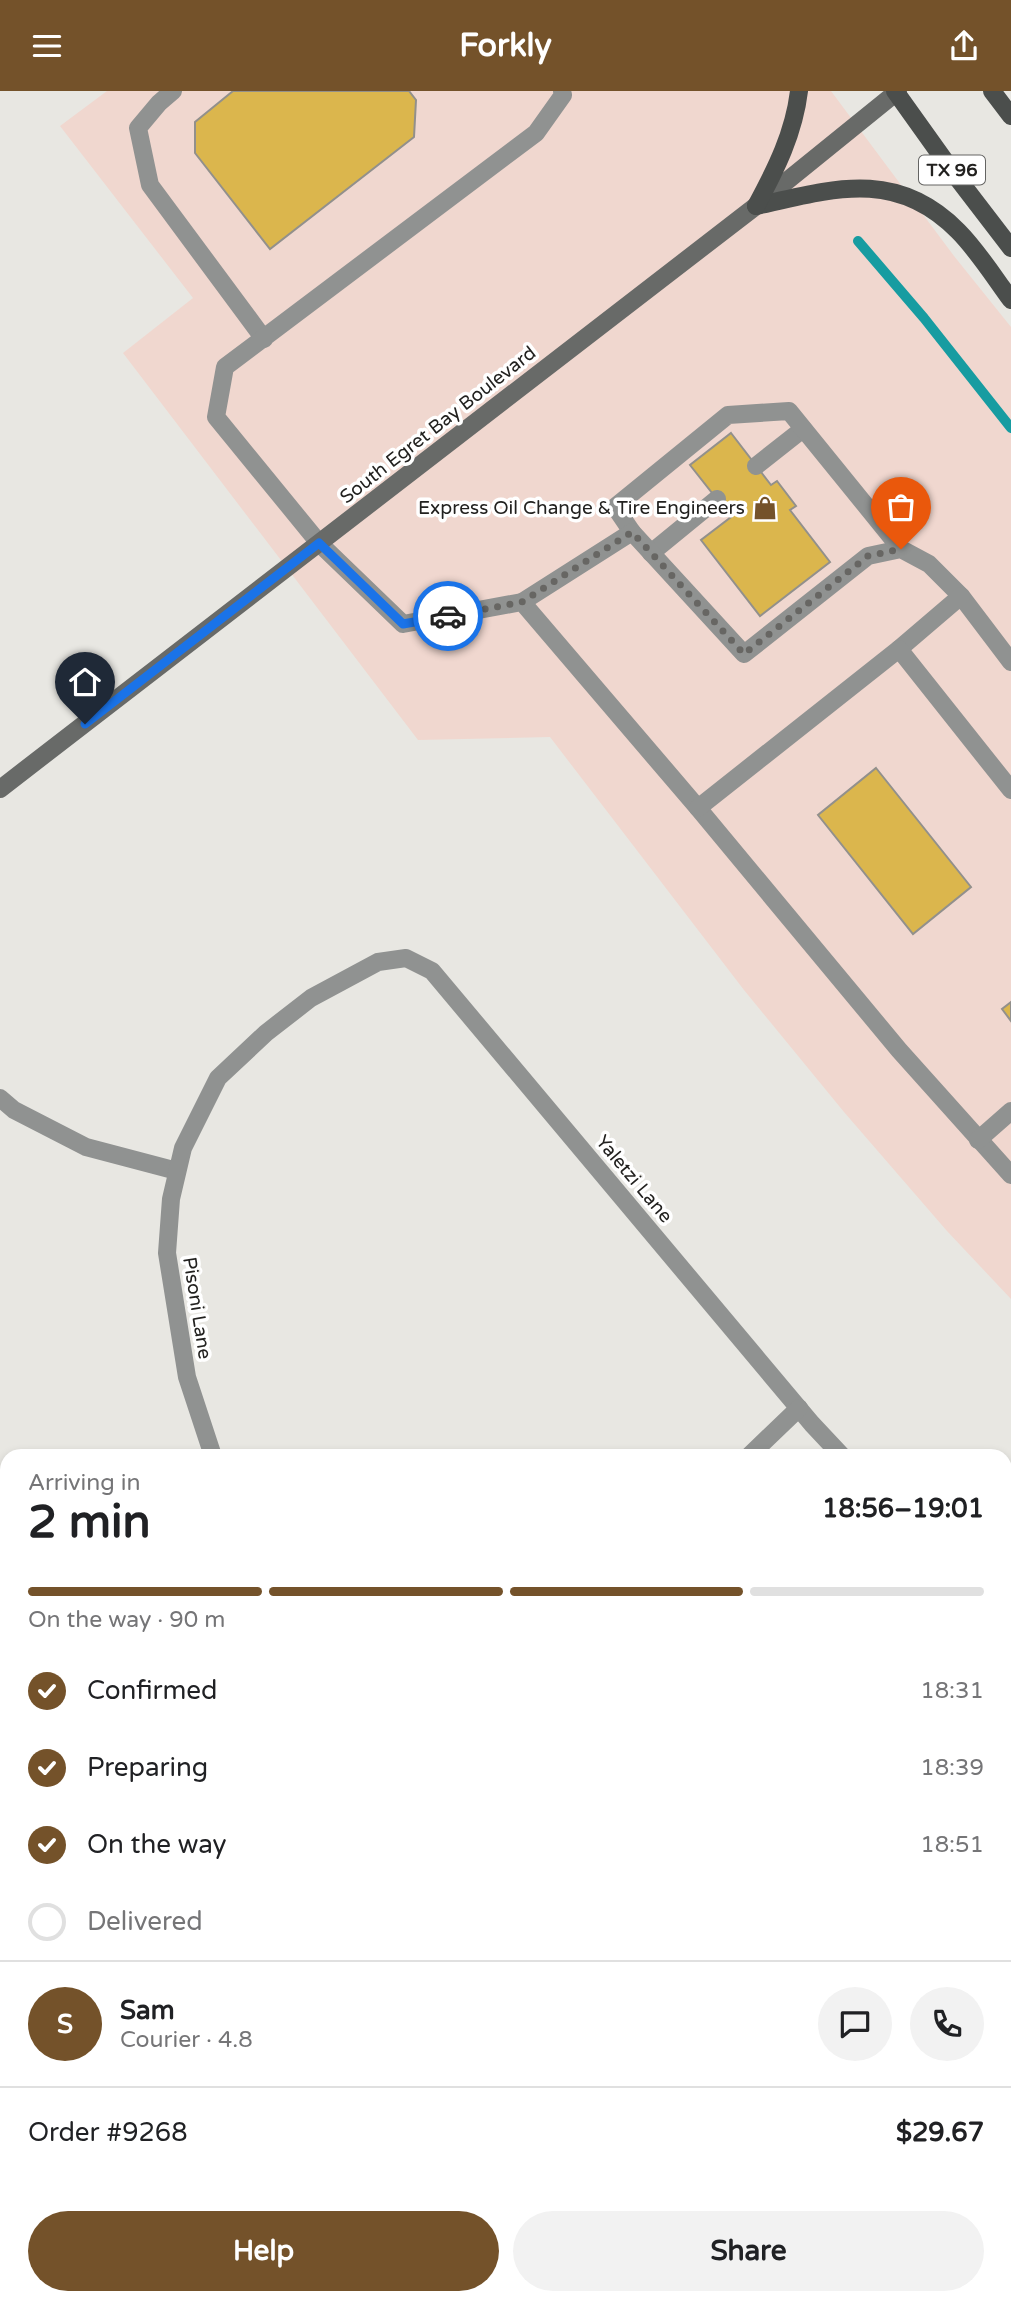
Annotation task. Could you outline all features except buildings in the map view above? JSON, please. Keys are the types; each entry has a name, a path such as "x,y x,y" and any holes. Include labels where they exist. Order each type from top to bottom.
{"main road":[{"path":"756,206 780,160 799,91"},
{"path":"992,91 1011,116"},
{"name":"South Egret Bay Boulevard","path":"0,789 756,206 897,92"},
{"name":"TX 96","path":"897,92 955,175 1011,248"},
{"path":"756,206 821,192 864,187 906,195 947,221 1011,299"}],"street":[{"path":"173,91 138,128 150,185 264,338"},
{"path":"562,91 563,95 536,133 225,367 216,417 319,543 403,624 522,602 632,532"},
{"path":"901,549 868,556 744,654 632,532 615,507 728,415 789,411 901,549 929,564 961,596 1011,661"},
{"path":"756,466 803,429"},
{"path":"651,553 717,499"},
{"path":"698,808 899,649 961,596"},
{"path":"522,602 899,1050 1011,1175"},
{"path":"899,649 1011,789"},
{"name":"Yaletzi Lane","path":"378,962 406,958 432,971 836,1449"},
{"name":"Pisoni Lane","path":"211,1449 187,1377 167,1253 171,1199 183,1148 218,1078 265,1033 311,998 378,962"},
{"path":"0,1098 13,1110 86,1147 177,1171"},
{"path":"978,1140 1011,1111"},
{"path":"756,1449 799,1408"}],"shaded area":[{"path":"107,91 831,91 954,256 1011,327 1011,1299 947,1231 844,1112 744,990 550,737 418,740 123,353 193,298 60,126"}],"waterway":[{"path":"858,241 924,318 1011,428"}],"way so far":[{"path":"448,616 522,602 632,532 744,654 868,556 901,549"}],"place":[{"name":"Express Oil Change & Tire Engineers","path":"765,508"}],"route":[{"path":"85,724 319,543 403,624 448,616"}]}
